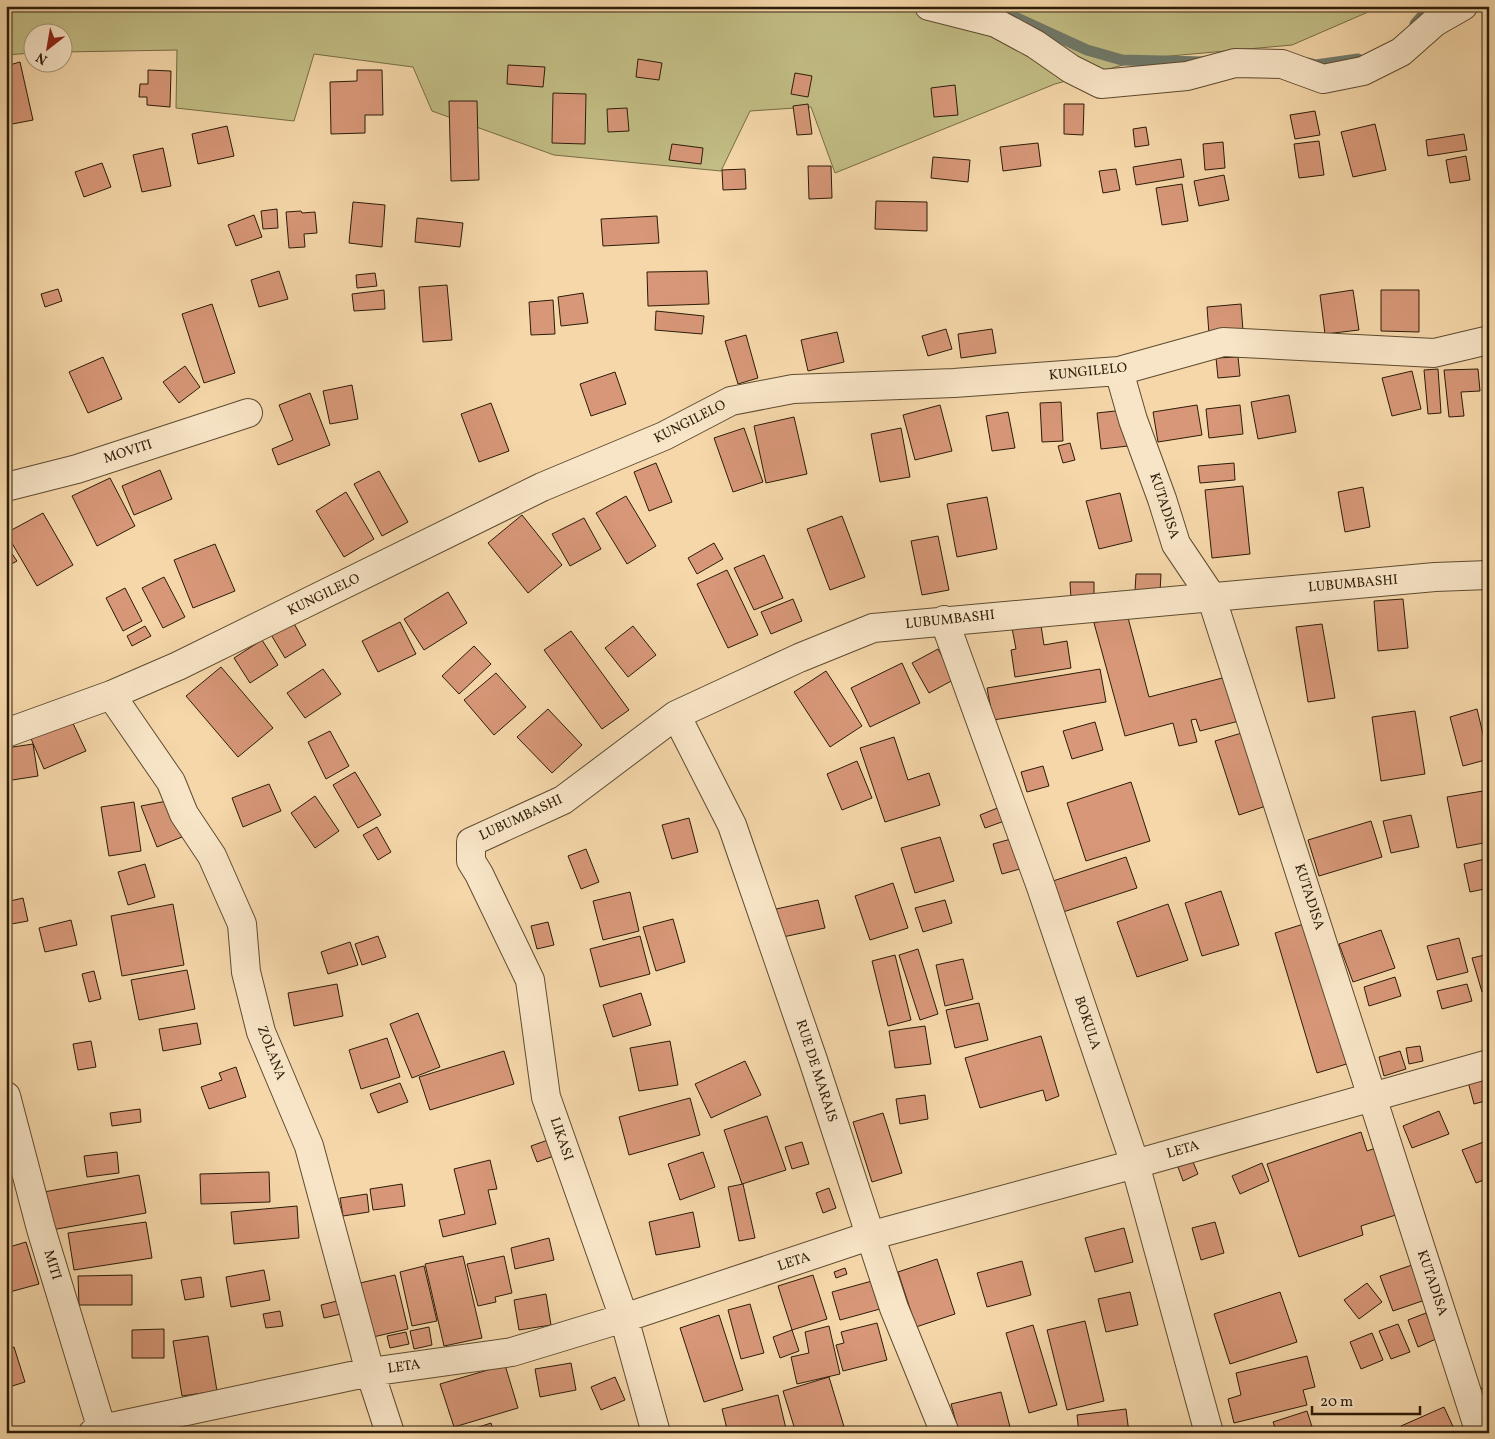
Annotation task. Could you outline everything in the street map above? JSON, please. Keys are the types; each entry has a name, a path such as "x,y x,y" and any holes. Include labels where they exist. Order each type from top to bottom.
{"street":[{"path":"929,6 996,23 1035,44 1071,69 1102,84 1188,76 1235,63 1282,64 1322,79 1363,71 1401,52 1435,22 1463,6"},
{"name":"KUNGILELO","path":"6,733 111,695 178,666 542,487 664,436 731,402 793,388 954,383 1119,371 1223,342 1434,353 1489,340"},
{"name":"KUTADISA","path":"1119,371 1133,420 1162,499 1176,544 1211,596 1480,1433"},
{"name":"MOVITI","path":"6,488 78,469 248,413"},
{"name":"LUBUMBASHI","path":"470,847 471,842 563,800 676,715 799,658 872,628 1211,596 1435,577 1489,575"},
{"name":"BOKULA","path":"944,620 1041,888 1135,1164 1209,1433"},
{"name":"ZOLANA","path":"111,695 170,782 184,814 212,856 242,924 246,972 262,1032 309,1146 370,1372 390,1433"},
{"name":"RUE DE MARAIS","path":"676,715 732,826 813,1060 894,1308 944,1433"},
{"name":"LIKASI","path":"470,847 471,861 480,874 530,980 546,1097 624,1318 656,1433"},
{"name":"LETA","path":"100,1432 370,1372 512,1352 624,1318 870,1236 1135,1164 1489,1064"},
{"name":"MITI","path":"6,1096 40,1229 100,1432"}],"shaded area":[{"path":"6,6 1382,6 1292,45 1148,58 1055,84 835,173 811,107 750,111 721,171 554,155 432,111 413,67 314,54 294,121 176,108 177,50 72,52 72,22 22,22 22,54 6,55"}],"building":[{"path":"638,59 662,63 659,80 636,77"},
{"path":"20,62 33,120 7,125 6,66"},
{"path":"508,65 545,67 543,87 507,84"},
{"path":"148,70 171,71 170,107 147,105 147,97 139,97 140,84 148,84"},
{"path":"357,70 382,70 383,115 365,115 365,133 331,134 330,82 357,81"},
{"path":"795,73 812,76 808,97 791,94"},
{"path":"955,85 958,115 934,117 931,88"},
{"path":"553,93 586,94 585,144 552,143"},
{"path":"449,101 477,101 479,180 451,181"},
{"path":"808,104 812,134 797,135 793,106"},
{"path":"1064,104 1084,104 1083,135 1064,134"},
{"path":"627,108 629,131 608,132 607,109"},
{"path":"1315,111 1320,135 1295,139 1290,115"},
{"path":"1375,124 1386,170 1353,177 1341,132"},
{"path":"227,126 234,156 198,164 192,134"},
{"path":"1146,127 1149,145 1135,147 1133,129"},
{"path":"1464,134 1467,150 1428,156 1426,140"},
{"path":"1319,141 1324,175 1299,178 1294,144"},
{"path":"1223,142 1225,168 1205,170 1203,144"},
{"path":"1038,143 1041,166 1003,171 1000,147"},
{"path":"672,144 703,148 701,164 669,160"},
{"path":"163,148 171,186 142,192 133,155"},
{"path":"1466,156 1470,180 1450,183 1446,160"},
{"path":"933,157 970,160 968,182 931,178"},
{"path":"1181,159 1184,177 1136,185 1133,167"},
{"path":"102,163 111,187 84,197 75,172"},
{"path":"808,166 831,166 832,198 809,199"},
{"path":"745,169 746,189 723,190 722,170"},
{"path":"1116,169 1120,190 1103,193 1099,171"},
{"path":"1224,175 1229,200 1199,206 1194,181"},
{"path":"1182,184 1188,221 1162,225 1156,188"},
{"path":"876,201 927,202 927,231 875,229"},
{"path":"353,202 385,205 382,247 349,243"},
{"path":"277,209 278,228 263,229 261,211"},
{"path":"301,211 302,213 315,212 317,233 304,234 305,247 289,248 286,212"},
{"path":"254,215 262,237 236,246 228,225"},
{"path":"657,216 659,243 603,246 601,219"},
{"path":"417,218 463,223 460,247 415,242"},
{"path":"279,271 288,299 259,307 251,280"},
{"path":"707,271 709,304 648,306 647,272"},
{"path":"375,273 377,286 357,288 356,275"},
{"path":"447,285 452,340 423,342 419,287"},
{"path":"58,289 62,301 45,307 41,294"},
{"path":"384,290 385,309 354,311 352,294"},
{"path":"1353,290 1359,330 1325,334 1320,295"},
{"path":"1381,290 1419,290 1419,332 1381,331"},
{"path":"583,293 588,323 561,326 558,297"},
{"path":"553,300 555,334 531,335 529,302"},
{"path":"212,304 235,373 204,383 182,314"},
{"path":"1241,304 1243,331 1209,334 1207,307"},
{"path":"656,311 704,316 702,334 655,330"},
{"path":"946,329 952,349 928,356 922,336"},
{"path":"992,329 996,353 961,358 958,334"},
{"path":"837,332 844,362 808,371 801,340"},
{"path":"746,335 758,378 738,384 725,341"},
{"path":"103,357 122,399 88,413 69,372"},
{"path":"1238,357 1240,376 1218,378 1216,358"},
{"path":"185,366 200,387 179,403 163,382"},
{"path":"1438,369 1441,413 1428,414 1424,370"},
{"path":"1478,369 1480,391 1461,392 1464,416 1449,417 1444,370"},
{"path":"1412,371 1421,409 1392,416 1382,378"},
{"path":"615,372 626,404 591,416 580,384"},
{"path":"352,385 358,419 330,424 323,391"},
{"path":"310,393 330,445 278,465 272,449 293,440 279,405"},
{"path":"1289,395 1296,432 1258,439 1251,402"},
{"path":"1061,402 1063,441 1042,442 1040,403"},
{"path":"491,403 509,451 479,462 461,414"},
{"path":"940,405 952,451 915,460 903,415"},
{"path":"1197,405 1202,435 1158,442 1153,412"},
{"path":"1240,405 1243,434 1209,438 1206,409"},
{"path":"1124,410 1128,446 1101,449 1097,413"},
{"path":"1008,412 1015,448 992,451 986,416"},
{"path":"794,417 807,474 766,483 754,426"},
{"path":"744,428 763,482 733,492 714,438"},
{"path":"901,428 910,477 880,482 871,434"},
{"path":"1070,443 1075,460 1063,463 1058,446"},
{"path":"656,463 672,502 649,511 634,472"},
{"path":"1234,463 1235,480 1200,483 1198,466"},
{"path":"160,470 172,499 134,515 122,486"},
{"path":"379,471 408,522 382,536 354,484"},
{"path":"110,478 135,526 97,546 72,496"},
{"path":"1243,486 1250,554 1212,558 1205,490"},
{"path":"1363,487 1370,527 1345,532 1338,492"},
{"path":"346,492 374,539 344,557 316,511"},
{"path":"1120,493 1132,541 1099,549 1086,501"},
{"path":"626,496 656,546 627,564 596,513"},
{"path":"987,497 997,549 957,557 947,504"},
{"path":"43,513 73,565 37,586 6,533"},
{"path":"522,515 562,565 528,593 488,543"},
{"path":"842,516 865,577 830,590 807,529"},
{"path":"584,518 601,549 570,566 552,534"},
{"path":"938,536 949,590 922,595 911,541"},
{"path":"714,543 723,559 697,574 688,558"},
{"path":"215,544 235,591 193,608 174,560"},
{"path":"6,545 17,561 6,567"},
{"path":"764,555 783,598 754,610 734,568"},
{"path":"727,570 758,635 728,648 697,584"},
{"path":"1136,574 1161,574 1160,592 1135,591"},
{"path":"164,577 185,617 163,628 142,588"},
{"path":"1070,582 1094,582 1094,598 1071,599"},
{"path":"125,588 142,621 123,631 106,598"},
{"path":"448,592 467,623 424,650 404,619"},
{"path":"793,599 802,621 771,634 761,612"},
{"path":"1403,599 1408,648 1378,651 1374,601"},
{"path":"1127,614 1149,697 1230,676 1243,720 1200,731 1196,719 1191,720 1197,742 1179,746 1173,723 1125,736 1094,623"},
{"path":"1040,619 1044,645 1067,641 1071,668 1015,677 1011,650 1016,649 1011,623"},
{"path":"292,620 306,645 285,658 270,633"},
{"path":"400,622 416,654 378,672 362,641"},
{"path":"1322,624 1335,698 1308,702 1296,627"},
{"path":"145,626 151,636 132,646 127,636"},
{"path":"633,626 656,655 628,677 605,648"},
{"path":"571,631 629,710 602,729 544,650"},
{"path":"262,640 278,665 250,683 234,658"},
{"path":"474,646 491,664 459,694 442,676"},
{"path":"938,649 955,679 929,693 912,663"},
{"path":"902,663 920,703 870,727 851,688"},
{"path":"221,667 273,728 238,757 186,696"},
{"path":"323,669 341,694 305,718 287,693"},
{"path":"1100,669 1106,702 993,720 987,688"},
{"path":"826,671 862,726 830,747 794,692"},
{"path":"496,673 526,707 494,735 464,700"},
{"path":"548,709 582,745 552,773 517,737"},
{"path":"1477,709 1489,759 1463,766 1450,717"},
{"path":"1415,711 1425,774 1381,781 1372,717"},
{"path":"70,717 86,751 44,769 29,734"},
{"path":"1095,722 1103,750 1072,759 1063,731"},
{"path":"330,731 349,766 326,779 308,742"},
{"path":"1245,732 1269,805 1239,815 1215,741"},
{"path":"894,737 908,780 929,773 940,805 885,822 860,748"},
{"path":"33,744 38,776 6,781 6,748"},
{"path":"857,761 872,798 842,810 827,774"},
{"path":"1043,766 1049,786 1027,792 1021,772"},
{"path":"355,772 381,815 358,828 333,785"},
{"path":"1131,782 1150,841 1086,861 1067,803"},
{"path":"269,784 281,811 243,827 232,798"},
{"path":"1489,790 1489,842 1457,848 1447,797"},
{"path":"315,796 339,831 315,848 291,813"},
{"path":"167,801 182,837 157,847 141,806"},
{"path":"134,802 141,851 109,856 101,807"},
{"path":"1005,805 1010,819 985,828 980,815"},
{"path":"1411,815 1419,847 1391,853 1383,821"},
{"path":"689,818 698,852 672,859 662,825"},
{"path":"1371,821 1382,857 1319,876 1308,840"},
{"path":"377,827 391,852 378,860 363,835"},
{"path":"940,837 954,881 915,893 901,848"},
{"path":"1018,837 1027,867 1002,874 993,844"},
{"path":"586,849 599,882 581,889 568,856"},
{"path":"1126,857 1137,888 1060,913 1050,882"},
{"path":"1489,858 1489,888 1470,892 1464,864"},
{"path":"145,864 155,897 128,905 118,872"},
{"path":"893,883 908,928 870,940 855,896"},
{"path":"1221,891 1239,945 1202,956 1185,903"},
{"path":"630,892 639,931 603,940 593,901"},
{"path":"23,898 28,921 6,925 6,902"},
{"path":"818,900 825,928 783,937 776,909"},
{"path":"945,900 952,923 923,932 915,908"},
{"path":"173,904 184,965 122,976 111,916"},
{"path":"1168,904 1188,960 1137,977 1117,922"},
{"path":"673,919 685,962 656,971 643,927"},
{"path":"71,920 77,945 45,952 39,928"},
{"path":"548,922 554,945 537,949 531,926"},
{"path":"1310,922 1353,1062 1317,1073 1275,933"},
{"path":"1381,930 1395,968 1353,982 1339,944"},
{"path":"378,936 386,957 362,965 355,944"},
{"path":"640,936 650,974 600,987 590,949"},
{"path":"1459,938 1468,972 1437,980 1427,946"},
{"path":"350,942 358,965 328,974 321,952"},
{"path":"918,949 938,1014 920,1020 899,955"},
{"path":"1489,954 1489,990 1482,992 1472,958"},
{"path":"895,955 911,1020 888,1026 872,961"},
{"path":"963,959 973,999 945,1006 936,965"},
{"path":"187,970 195,1009 139,1020 131,980"},
{"path":"94,971 101,999 89,1002 82,974"},
{"path":"1395,977 1401,996 1369,1006 1364,987"},
{"path":"337,984 343,1016 294,1026 288,993"},
{"path":"1467,984 1472,1001 1442,1009 1437,991"},
{"path":"641,993 651,1025 613,1037 603,1005"},
{"path":"979,1003 988,1040 955,1048 946,1010"},
{"path":"418,1013 440,1067 412,1078 390,1024"},
{"path":"197,1023 201,1044 163,1051 159,1029"},
{"path":"925,1026 931,1064 895,1068 889,1031"},
{"path":"1041,1036 1059,1096 1046,1101 1043,1090 980,1108 965,1058"},
{"path":"387,1038 400,1077 361,1089 349,1050"},
{"path":"91,1041 96,1067 78,1070 73,1044"},
{"path":"670,1041 678,1085 639,1091 630,1048"},
{"path":"1420,1046 1423,1061 1409,1064 1406,1048"},
{"path":"504,1051 514,1084 430,1110 419,1077"},
{"path":"1400,1051 1406,1069 1384,1076 1379,1057"},
{"path":"745,1061 761,1095 711,1118 695,1084"},
{"path":"236,1067 246,1097 209,1109 201,1087 222,1080 219,1073"},
{"path":"1489,1077 1489,1100 1474,1104 1468,1082"},
{"path":"400,1083 408,1102 378,1113 370,1094"},
{"path":"925,1095 928,1119 900,1124 896,1099"},
{"path":"690,1098 700,1135 629,1155 619,1117"},
{"path":"140,1109 141,1122 112,1126 110,1113"},
{"path":"1439,1111 1449,1134 1412,1148 1403,1126"},
{"path":"883,1113 902,1173 872,1182 853,1122"},
{"path":"767,1116 786,1170 742,1184 724,1130"},
{"path":"1361,1132 1367,1151 1376,1148 1399,1214 1361,1226 1363,1235 1299,1257 1267,1164"},
{"path":"548,1140 554,1156 537,1162 531,1146"},
{"path":"1489,1140 1489,1178 1476,1183 1462,1150"},
{"path":"802,1142 809,1164 792,1169 785,1147"},
{"path":"117,1152 119,1173 87,1177 84,1156"},
{"path":"703,1152 715,1187 680,1200 668,1164"},
{"path":"490,1160 497,1189 488,1190 496,1224 443,1237 439,1220 465,1214 454,1169"},
{"path":"1193,1162 1198,1174 1183,1181 1178,1167"},
{"path":"1262,1163 1269,1181 1240,1194 1232,1176"},
{"path":"269,1172 270,1202 201,1204 200,1174"},
{"path":"139,1175 146,1213 46,1231 38,1193"},
{"path":"402,1184 405,1206 373,1210 370,1189"},
{"path":"743,1184 755,1238 739,1241 728,1187"},
{"path":"829,1188 836,1208 823,1213 816,1193"},
{"path":"367,1194 369,1212 343,1216 340,1198"},
{"path":"297,1206 299,1238 234,1244 231,1212"},
{"path":"693,1212 700,1247 656,1255 649,1222"},
{"path":"146,1222 152,1258 74,1270 68,1233"},
{"path":"1215,1222 1224,1253 1201,1260 1192,1228"},
{"path":"1124,1228 1133,1262 1095,1272 1085,1238"},
{"path":"549,1238 554,1260 515,1269 511,1248"},
{"path":"26,1242 39,1284 6,1293 6,1248"},
{"path":"463,1256 482,1338 444,1346 425,1264"},
{"path":"504,1256 512,1293 495,1297 496,1302 478,1306 467,1264"},
{"path":"937,1259 955,1314 916,1327 898,1272"},
{"path":"1022,1261 1031,1295 987,1307 977,1273"},
{"path":"1415,1264 1428,1299 1393,1311 1380,1276"},
{"path":"424,1266 437,1321 412,1326 400,1272"},
{"path":"845,1268 847,1274 836,1278 834,1272"},
{"path":"264,1270 270,1300 231,1307 226,1277"},
{"path":"132,1275 132,1305 79,1305 78,1276"},
{"path":"395,1275 408,1329 373,1337 360,1283"},
{"path":"813,1275 827,1319 792,1330 778,1286"},
{"path":"201,1277 204,1297 185,1300 181,1280"},
{"path":"872,1281 880,1309 840,1320 832,1292"},
{"path":"1367,1283 1382,1302 1359,1319 1344,1300"},
{"path":"1130,1292 1138,1325 1106,1332 1098,1299"},
{"path":"1280,1292 1297,1342 1230,1364 1214,1314"},
{"path":"546,1294 551,1325 519,1330 514,1300"},
{"path":"337,1301 341,1314 324,1318 321,1305"},
{"path":"750,1304 764,1353 741,1359 728,1310"},
{"path":"280,1311 283,1326 266,1328 263,1314"},
{"path":"1426,1313 1436,1339 1418,1347 1408,1320"},
{"path":"719,1315 743,1390 704,1402 680,1328"},
{"path":"1085,1321 1104,1401 1067,1410 1047,1330"},
{"path":"877,1323 887,1360 843,1371 836,1345 844,1343 841,1332"},
{"path":"1398,1324 1410,1352 1391,1359 1379,1331"},
{"path":"1033,1325 1057,1405 1029,1413 1006,1333"},
{"path":"829,1326 840,1374 797,1384 791,1357 809,1353 805,1332"},
{"path":"429,1327 432,1345 414,1349 410,1331"},
{"path":"164,1329 164,1358 132,1358 132,1330"},
{"path":"792,1330 799,1351 780,1358 773,1337"},
{"path":"406,1332 409,1344 390,1348 387,1336"},
{"path":"1372,1333 1383,1360 1361,1369 1350,1342"},
{"path":"208,1336 217,1391 182,1396 173,1341"},
{"path":"14,1347 25,1382 6,1388 6,1349"},
{"path":"1307,1356 1315,1387 1303,1390 1307,1405 1234,1423 1228,1399 1241,1395 1236,1373"},
{"path":"571,1363 576,1390 540,1397 535,1369"},
{"path":"505,1365 518,1408 454,1427 440,1384"},
{"path":"615,1377 625,1400 601,1410 591,1387"},
{"path":"829,1377 845,1430 836,1433 796,1433 783,1391"},
{"path":"1489,1386 1489,1407 1487,1407 1480,1389"},
{"path":"1001,1392 1010,1427 986,1433 959,1433 951,1404"},
{"path":"778,1395 787,1433 728,1433 722,1409"},
{"path":"1444,1407 1456,1433 1404,1433 1401,1426"},
{"path":"1126,1409 1129,1433 1079,1433 1077,1415"},
{"path":"1307,1411 1314,1433 1277,1433 1273,1422"},
{"path":"491,1423 494,1433 477,1433 476,1428"}],"waterway":[{"path":"991,6 1087,50 1122,60 1203,62"},
{"path":"1415,24 1431,6"},
{"path":"1308,63 1316,65 1358,59"}]}
